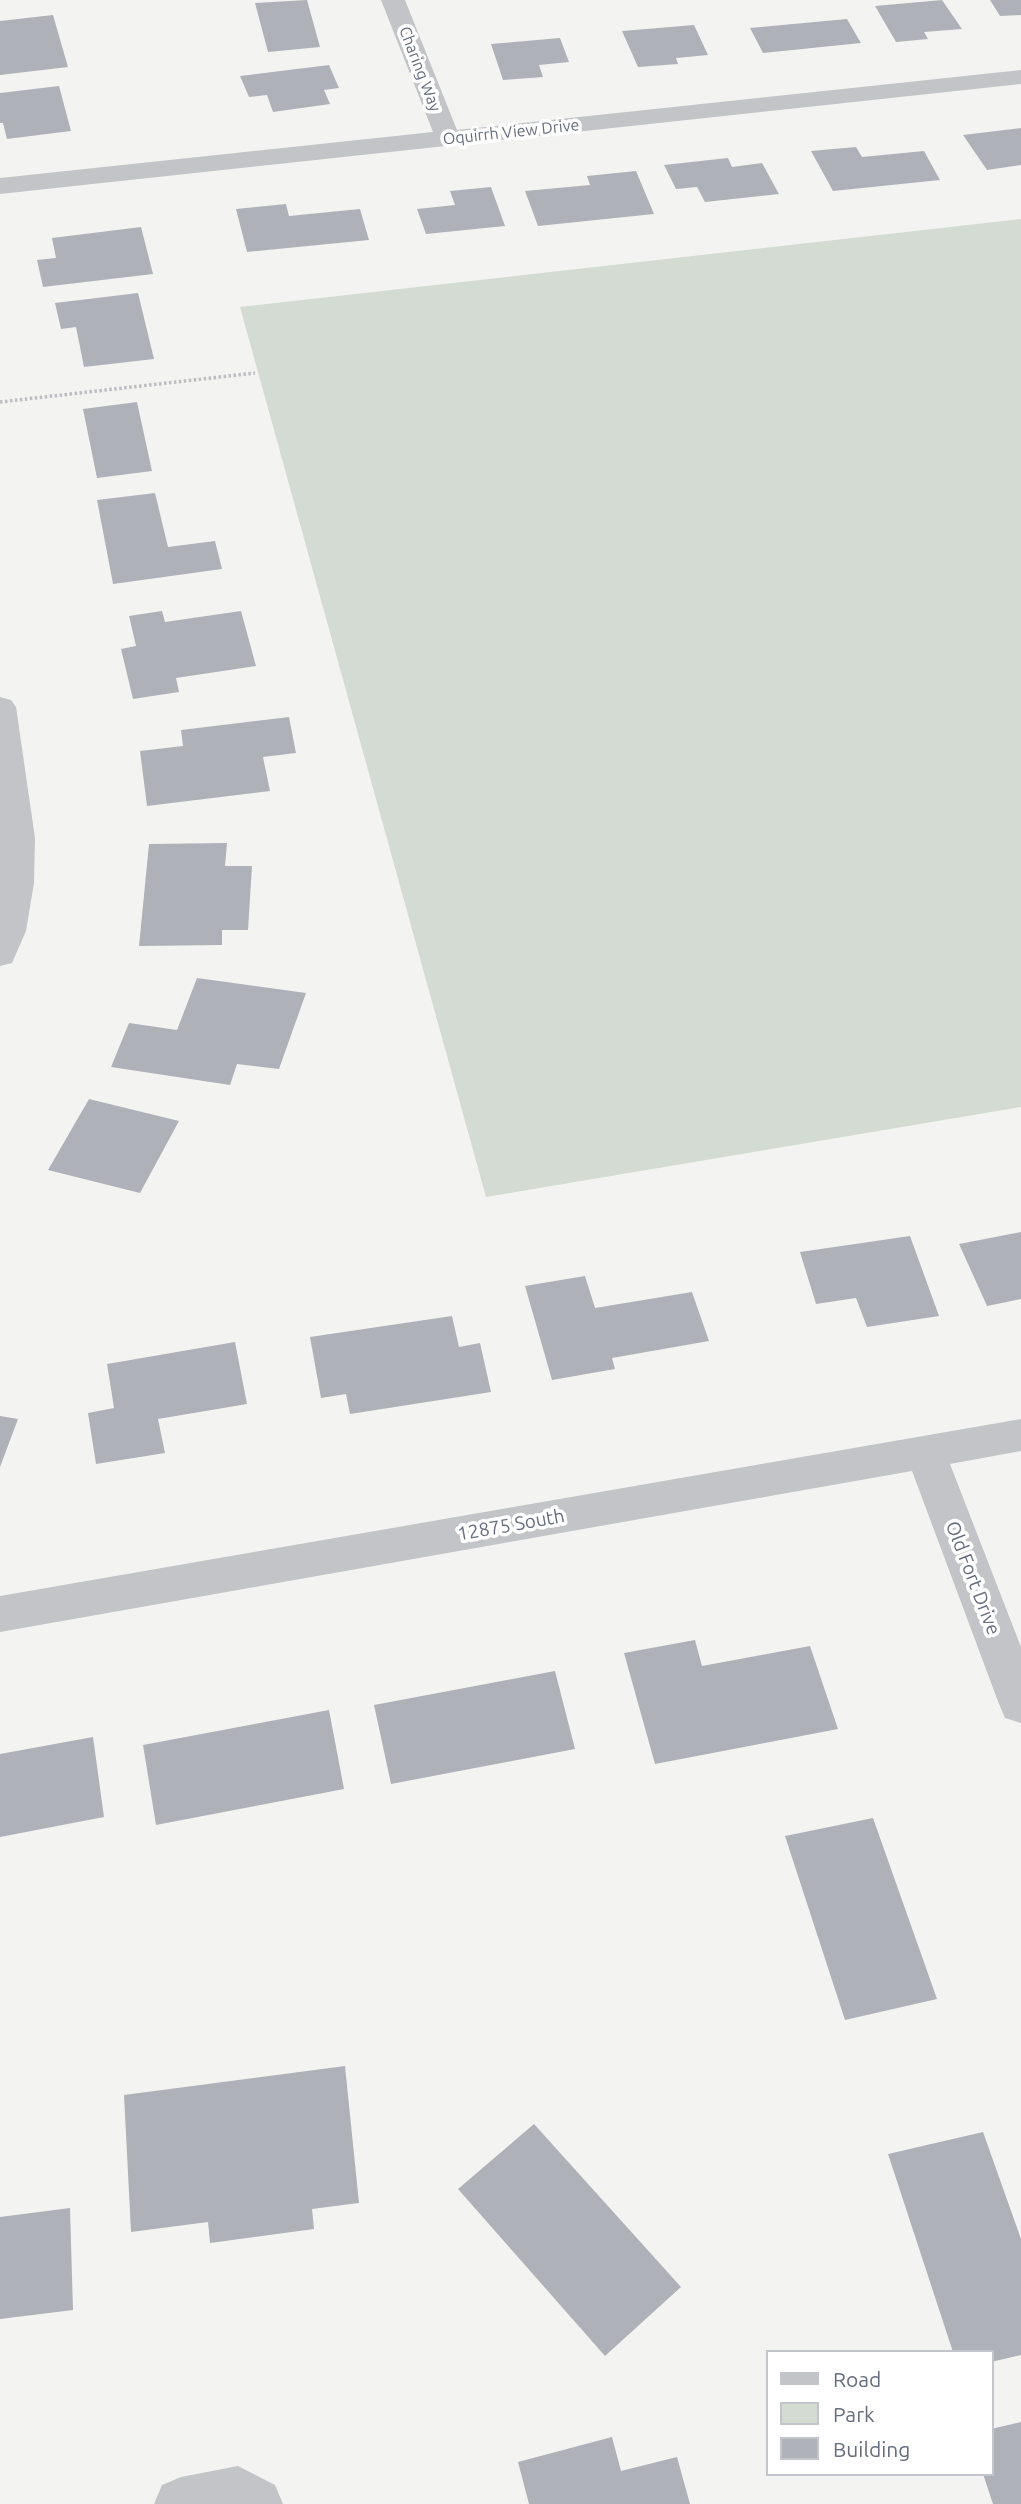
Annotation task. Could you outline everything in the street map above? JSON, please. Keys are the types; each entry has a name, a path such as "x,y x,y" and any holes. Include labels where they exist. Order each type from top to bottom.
{"street":[{"name":"Charing Way","path":"393,0 448,139"},
{"name":"Oquirrh View Drive","path":"0,186 1021,77"},
{"path":"0,707 18,838 17,883 9,931 0,954"},
{"name":"12875 South","path":"0,1614 1021,1435"},
{"name":"Old Fort Drive","path":"925,1452 1021,1704"},
{"path":"181,2504 247,2499"}],"path":[{"path":"0,402 255,373"}],"green space":[{"path":"1021,219 1021,1107 486,1197 240,307"}],"building":[{"path":"307,0 320,47 268,52 255,3"},
{"path":"942,0 962,29 924,32 928,39 896,42 875,6"},
{"path":"990,0 1021,0 1021,15 1000,16"},
{"path":"53,15 68,67 0,75 0,21"},
{"path":"847,19 861,43 763,53 750,28"},
{"path":"694,25 708,55 676,58 678,64 638,67 622,31"},
{"path":"560,38 569,62 539,65 543,77 503,80 491,44"},
{"path":"329,65 339,88 324,90 330,104 273,112 267,95 249,97 240,76"},
{"path":"59,86 71,131 7,139 3,123 0,123 0,93"},
{"path":"1021,128 1021,165 987,170 963,135"},
{"path":"856,147 862,157 924,151 940,180 833,191 811,151"},
{"path":"728,158 732,167 762,163 779,194 705,202 697,187 676,189 664,165"},
{"path":"636,171 654,214 538,226 525,191 590,185 587,176"},
{"path":"491,187 505,226 426,234 417,209 455,205 450,191"},
{"path":"286,204 289,216 360,209 369,240 247,252 236,209"},
{"path":"141,227 153,274 43,287 37,260 56,258 52,238"},
{"path":"138,293 154,359 84,367 76,327 61,329 55,303"},
{"path":"137,402 152,471 97,478 83,409"},
{"path":"155,493 168,547 215,541 222,569 113,584 97,500"},
{"path":"162,611 165,622 241,611 256,666 176,678 179,692 133,699 121,649 136,646 129,616"},
{"path":"289,717 296,753 263,757 270,791 147,806 140,751 183,746 181,730"},
{"path":"227,843 225,866 252,866 248,930 222,930 222,945 139,946 149,844"},
{"path":"197,978 306,993 279,1069 237,1064 230,1085 111,1067 129,1023 177,1030"},
{"path":"89,1099 179,1121 140,1193 48,1170"},
{"path":"1021,1232 1021,1299 987,1306 959,1244"},
{"path":"910,1236 939,1316 867,1327 856,1298 816,1304 800,1252"},
{"path":"585,1276 595,1308 692,1292 709,1341 612,1358 615,1369 552,1380 525,1286"},
{"path":"452,1316 459,1347 480,1343 491,1392 350,1414 346,1394 321,1398 310,1337"},
{"path":"235,1342 247,1404 158,1419 165,1453 96,1464 88,1413 114,1408 107,1364"},
{"path":"0,1416 18,1419 0,1467"},
{"path":"695,1640 702,1666 810,1646 838,1729 655,1764 624,1653"},
{"path":"555,1671 575,1749 391,1784 374,1705"},
{"path":"329,1710 344,1789 156,1825 143,1745"},
{"path":"93,1737 104,1817 0,1837 0,1754"},
{"path":"873,1818 937,1999 845,2020 785,1836"},
{"path":"345,2066 359,2203 312,2209 314,2229 210,2243 208,2222 131,2232 124,2095"},
{"path":"534,2124 681,2287 605,2356 458,2189"},
{"path":"983,2132 1021,2239 1021,2355 993,2362 993,2350 952,2350 888,2154"},
{"path":"70,2208 73,2310 0,2319 0,2217"},
{"path":"1021,2422 1021,2504 993,2504 984,2476 993,2476 993,2429"},
{"path":"612,2437 621,2471 677,2457 690,2504 529,2504 518,2462"}]}
